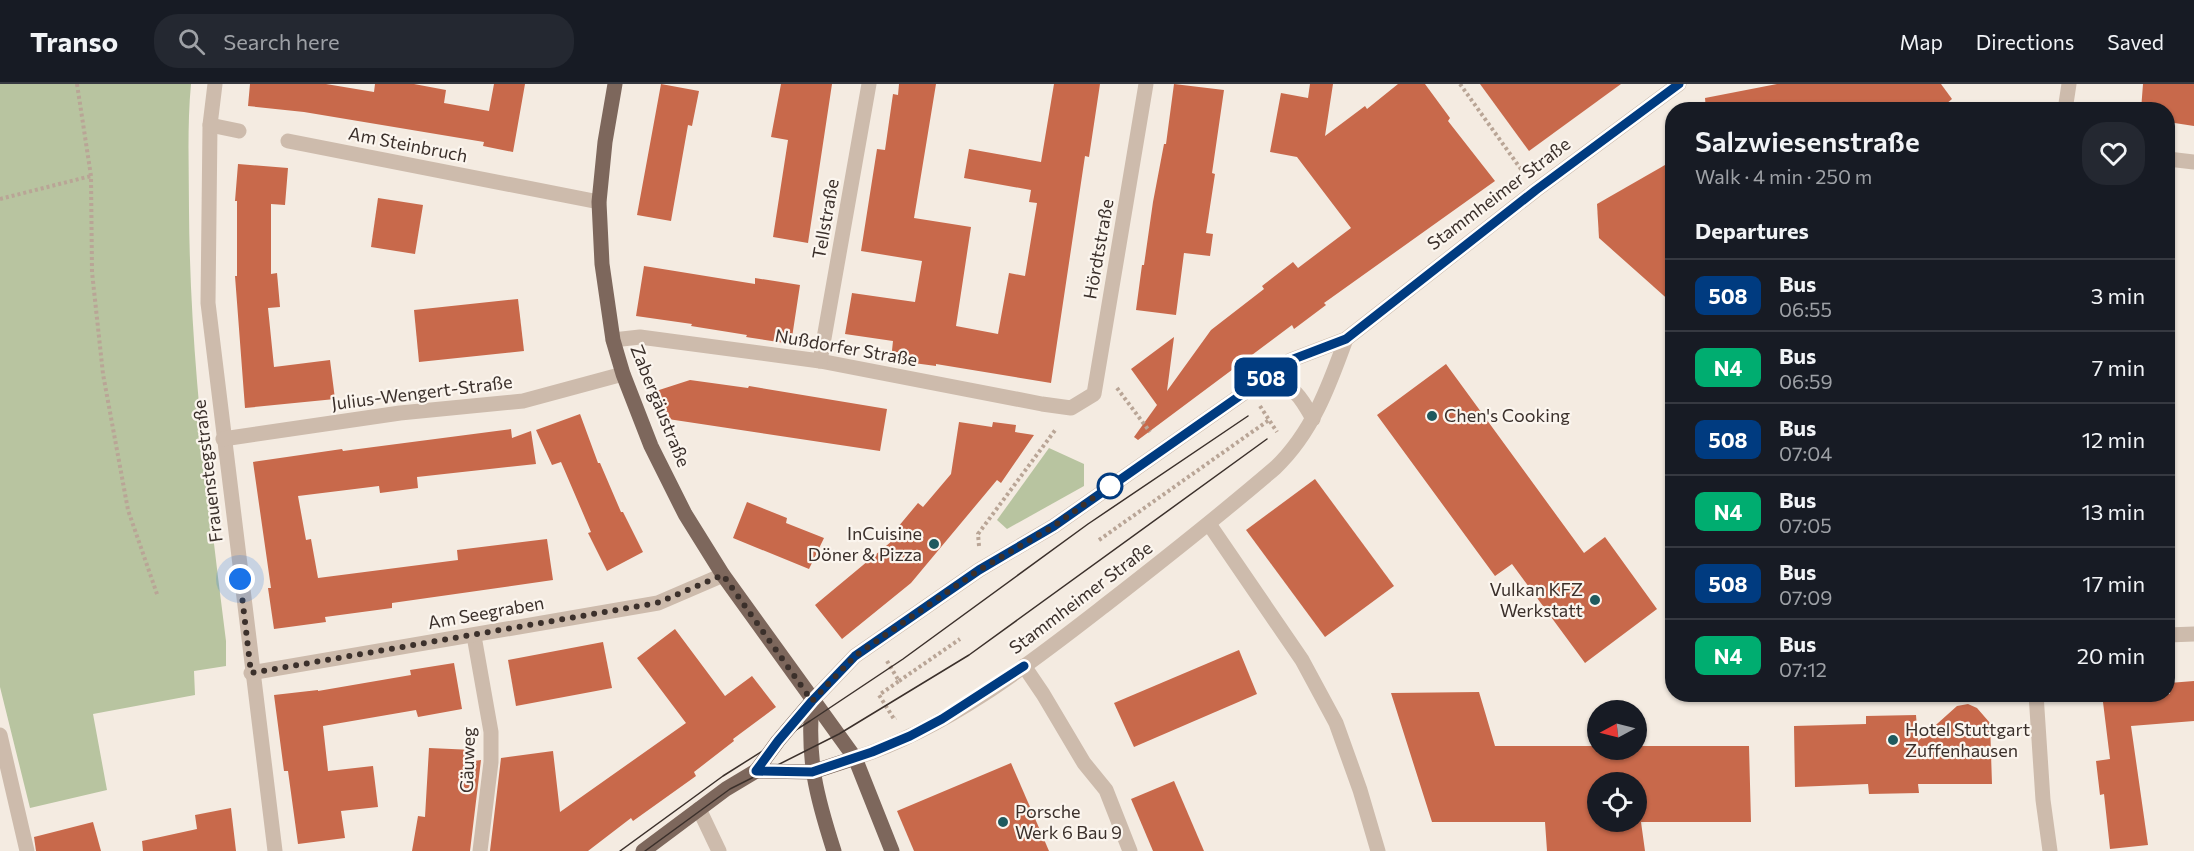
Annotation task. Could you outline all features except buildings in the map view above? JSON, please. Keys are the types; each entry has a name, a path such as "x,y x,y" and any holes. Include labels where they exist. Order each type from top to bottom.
{"main road":[{"name":"Zabergäustraße","path":"615,84 605,142 599,202 602,264 614,340 623,374 656,456 685,514 723,575 855,758 892,851"},
{"name":"Stammheimer Straße","path":"642,851 699,808 756,771 812,701"},
{"path":"812,701 810,740 812,772 834,851"},
{"name":"Stammheimer Straße","path":"756,771 812,772 855,758"}],"street":[{"name":"Frauenstegstraße","path":"215,84 210,125 208,303 251,673 275,851"},
{"name":"Tellstraße","path":"820,361 869,84"},
{"name":"Hördtstraße","path":"1095,384 1146,84"},
{"name":"Stammheimer Straße","path":"812,701 855,656 979,570 1054,526 1291,360 1346,339 1536,190 1679,84"},
{"path":"2066,102 2069,84"},
{"path":"210,125 239,131"},
{"name":"Am Steinbruch","path":"288,141 599,202"},
{"path":"2175,160 2194,162"},
{"name":"Nußdorfer Straße","path":"614,340 640,337 820,361 1071,408 1094,394 1095,384"},
{"name":"Stammheimer Straße","path":"855,758 927,727 971,702 1024,666 1209,524 1292,453 1313,419 1330,383 1346,339"},
{"name":"Julius-Wengert-Straße","path":"223,439 400,413 523,401 623,374"},
{"path":"1268,376 1288,385 1301,397 1313,419"},
{"path":"1209,524 1302,660 1336,723 1360,789 1378,851"},
{"name":"Am Seegraben","path":"251,673 657,603 723,575"},
{"path":"2175,635 2194,634"},
{"name":"Gäuweg","path":"474,636 491,732 491,762 480,851"},
{"path":"1024,666 1083,763 1106,790 1130,851"},
{"path":"2037,702 2043,800 2050,851"},
{"path":"0,735 27,851"},
{"path":"699,808 719,851"}],"path":[{"path":"77,84 91,176 92,272 103,374 128,510 158,597"},
{"path":"1460,84 1536,190"},
{"path":"0,199 91,176"},
{"path":"1095,384 1117,388 1162,450"},
{"path":"1110,396 1117,388"},
{"path":"1248,389 1292,453"},
{"path":"1099,540 1269,420"},
{"path":"979,570 978,534 1056,429 1065,425"},
{"path":"927,727 913,706 894,719 879,695 960,639"},
{"path":"882,655 899,681"}],"green space":[{"path":"0,84 191,84 189,116 190,265 196,373 226,641 226,666 194,671 195,695 93,714 107,790 30,808 0,687"},
{"path":"1049,448 1084,464 1084,486 1007,529 997,520"}],"tram line":[{"path":"620,851 723,776 903,659 1088,524 1248,416"},
{"path":"645,851 730,789 839,734 969,655 1267,439"}],"bus line":[{"name":"508","path":"1024,666 942,719 872,752 812,772 756,771 812,701 855,656 979,570 1054,526 1291,360 1346,339 1536,190 1679,84"}],"place":[{"name":"Chen's Cooking","path":"1432,416"},
{"name":"InCuisine Döner & Pizza","path":"934,544"},
{"name":"Vulkan KFZ Werkstatt","path":"1595,600"},
{"name":"Hotel Stuttgart Zuffenhausen","path":"1893,740"},
{"name":"Porsche Werk 6 Bau 9","path":"1003,822"}],"route":[{"path":"240,579 251,673 657,603 723,575 812,701 855,656 979,570 1054,526 1110,486"}]}
